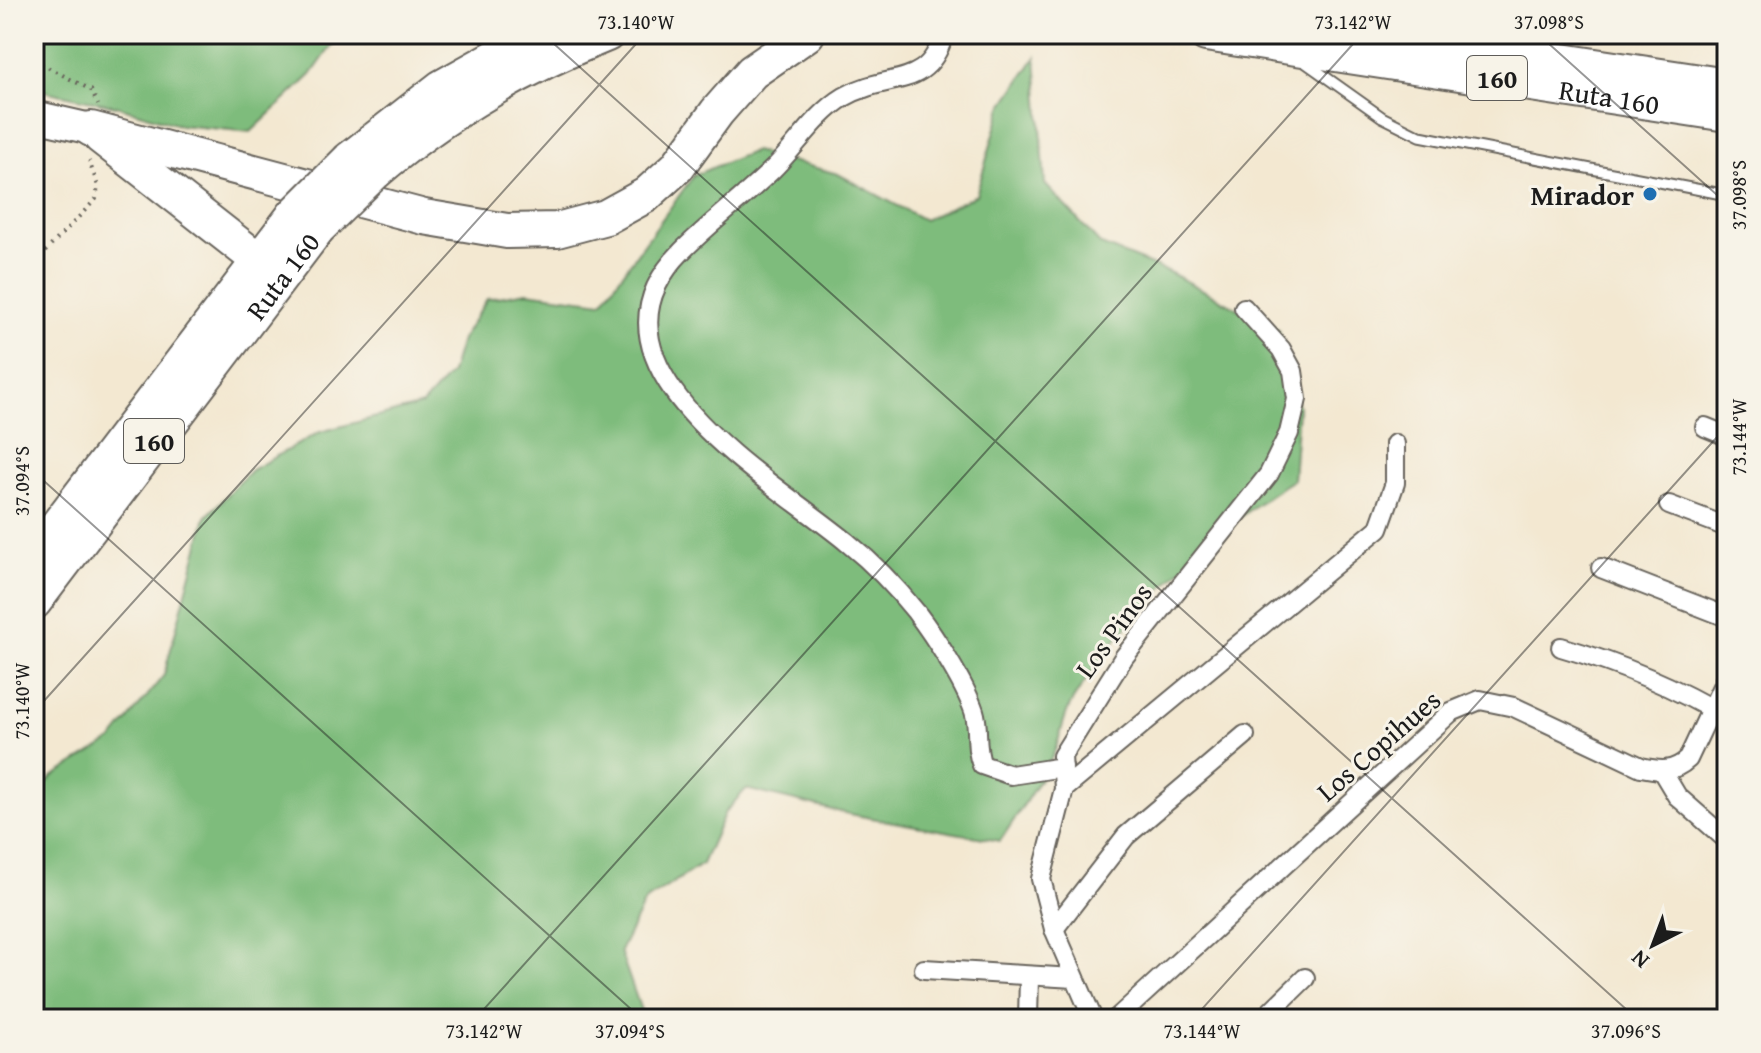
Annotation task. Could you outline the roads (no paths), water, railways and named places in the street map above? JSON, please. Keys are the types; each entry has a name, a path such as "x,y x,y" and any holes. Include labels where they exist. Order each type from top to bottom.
{"highway":[{"name":"Ruta 160","path":"34,556 257,259 306,221 442,87 537,34"},
{"name":"Ruta 160","path":"362,166 486,91 551,57 607,34"},
{"path":"100,131 424,217 507,231 557,230 606,217 654,189 677,167 717,112 752,72 807,34"},
{"name":"Ruta 160","path":"1206,34 1727,114"},
{"name":"Ruta 160","path":"1384,34 1727,86"},
{"path":"100,131 257,259"},
{"name":"Ruta 160","path":"34,602 306,221"}],"main road":[{"path":"34,116 100,131"}],"street":[{"path":"944,34 932,63 918,73 878,81 841,99 773,169 682,252 664,272 653,294 648,336 666,381 691,413 731,451 859,552 916,613 975,713 977,753 982,765 1011,775 1063,767"},
{"name":"Los Pinos","path":"1093,1019 1054,929 1041,879 1064,789 1063,767 1067,744 1124,657 1269,474 1289,433 1297,399 1293,371 1281,349 1244,308"},
{"path":"1705,427 1727,436"},
{"path":"1064,789 1379,528 1395,483 1395,444"},
{"path":"1669,505 1727,527"},
{"path":"1601,568 1727,617"},
{"path":"1561,647 1608,661 1683,691 1720,713"},
{"path":"1727,676 1720,713 1688,759 1679,767 1662,771 1677,796 1727,840"},
{"name":"Los Copihues","path":"1116,1019 1451,712 1480,700 1514,707 1641,767 1662,771"},
{"path":"1054,929 1126,836 1245,735"},
{"path":"924,969 1074,978"},
{"path":"1028,1019 1029,976"},
{"path":"1263,1019 1305,978"}],"lane":[{"path":"1267,43 1318,69 1382,117 1420,136 1727,195"}],"place":[{"name":"Mirador","path":"1650,194"}]}
